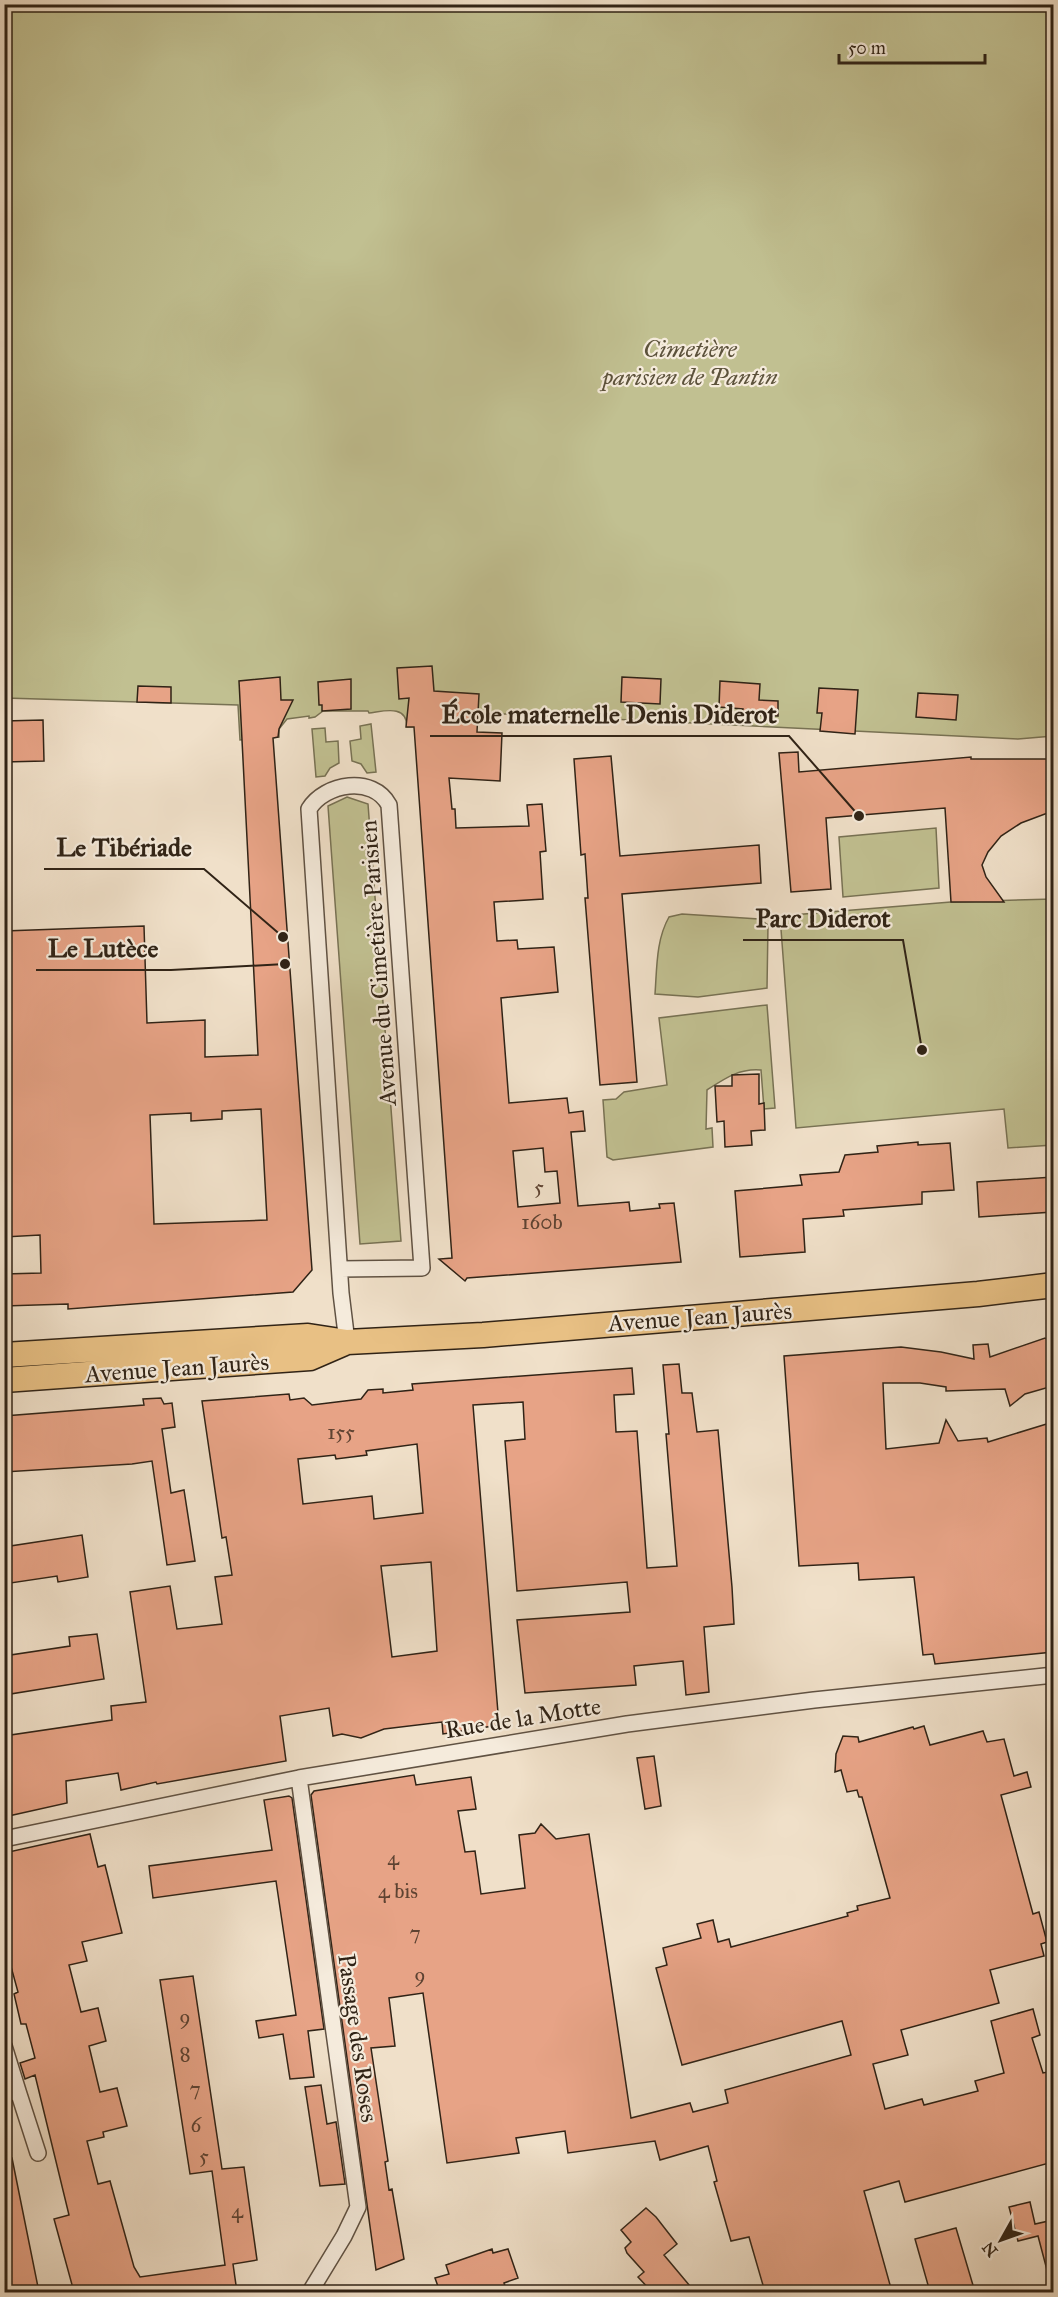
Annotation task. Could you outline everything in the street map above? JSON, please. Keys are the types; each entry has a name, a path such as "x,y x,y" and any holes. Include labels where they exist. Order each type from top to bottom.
{"main road":[{"name":"Avenue Jean Jaurès","path":"4,1355 308,1336 347,1342 483,1335 773,1312 1053,1285"},
{"name":"Avenue Jean Jaurès","path":"4,1380 310,1358 347,1342"}],"street":[{"name":"Avenue du Cimetière Parisien","path":"340,1269 422,1268 389,805 378,791 356,786 331,790 314,801 309,809 340,1269 347,1342"},
{"name":"Rue de la Motte","path":"4,1839 299,1778 639,1723 814,1700 1053,1675"},
{"name":"Passage des Roses","path":"299,1778 358,2207 344,2236 310,2292"},
{"path":"4,2046 11,2092 38,2153"}],"green space":[{"name":"Cimetière parisien de Pantin","path":"5,5 1053,5 1053,736 1018,739 446,711 423,724 407,727 406,719 398,712 323,711 315,717 287,719 279,729 279,737 240,740 238,705 5,698"},
{"path":"371,724 376,772 367,773 361,764 352,761 350,741 361,739 360,726"},
{"path":"325,728 326,742 338,741 339,763 330,768 325,776 316,777 312,729"},
{"path":"347,797 368,804 401,1241 360,1244 328,806"},
{"path":"936,828 939,888 843,897 839,837"},
{"path":"1053,899 1053,1145 1008,1148 1004,1109 796,1128 780,916 951,902"},
{"path":"682,914 759,919 768,925 767,988 698,997 655,994 658,954 665,926 669,917"},
{"path":"767,1005 775,1108 764,1109 761,1070 739,1073 707,1090 706,1129 712,1128 713,1147 613,1160 607,1157 603,1100 616,1099 624,1092 667,1085 659,1018"}],"building":[{"path":"432,666 434,691 479,694 477,732 502,733 500,781 449,778 456,828 529,826 527,805 542,804 546,851 540,852 543,899 494,902 497,941 517,940 518,949 554,947 558,992 501,998 509,1103 567,1098 569,1113 583,1111 585,1131 571,1132 578,1206 629,1202 630,1211 660,1208 659,1204 674,1203 681,1262 467,1278 465,1281 439,1259 452,1258 414,727 406,727 409,698 399,699 397,668","holes":["543,1148 545,1172 557,1171 560,1203 518,1207 513,1151"]},
{"path":"280,677 281,700 293,700 279,729 278,737 273,738 312,1270 293,1292 68,1309 68,1304 4,1306 4,1274 41,1273 40,1235 4,1237 4,931 144,926 147,1023 205,1020 205,1057 258,1055 239,681","holes":["261,1109 267,1220 154,1224 150,1115 191,1113 191,1121 222,1119 222,1111"]},
{"path":"622,677 661,679 660,704 621,702"},
{"path":"351,679 351,709 322,711 322,705 319,705 318,682"},
{"path":"720,681 760,684 759,700 778,701 778,716 742,715 743,709 719,707"},
{"path":"138,686 171,687 171,703 137,702"},
{"path":"819,688 858,690 855,734 820,731 822,713 817,713"},
{"path":"918,693 958,695 956,720 916,717"},
{"path":"43,720 44,761 4,762 4,721"},
{"path":"798,752 799,772 971,757 971,759 1053,759 1053,811 1021,823 1001,836 988,852 982,865 986,877 1004,902 951,902 945,808 826,818 831,889 791,892 779,753"},
{"path":"611,756 620,856 759,845 761,883 622,894 637,1082 600,1085 585,898 588,898 585,854 581,855 574,759"},
{"path":"759,1074 759,1104 764,1103 765,1130 751,1131 752,1145 725,1147 724,1121 717,1122 715,1086 732,1086 732,1075"},
{"path":"918,1142 918,1145 950,1143 954,1190 922,1192 922,1204 843,1210 844,1216 803,1219 805,1252 740,1257 735,1191 802,1185 800,1175 839,1172 845,1155 878,1152 877,1146"},
{"path":"1053,1177 1053,1212 979,1217 977,1182"},
{"path":"1045,1338 1053,1344 1053,1386 1025,1394 1010,1406 1005,1389 946,1391 946,1387 920,1383 883,1383 886,1449 939,1443 946,1420 958,1441 987,1438 988,1442 1053,1422 1053,1652 935,1664 933,1654 923,1655 914,1577 859,1580 858,1563 799,1566 784,1356 901,1347 974,1359 973,1345 988,1344 990,1357"},
{"path":"679,1364 682,1393 692,1393 697,1432 718,1430 734,1624 704,1627 709,1692 686,1695 683,1661 634,1666 636,1685 525,1693 517,1620 630,1612 627,1582 517,1591 505,1441 525,1439 523,1402 473,1405 499,1725 443,1734 442,1722 384,1729 361,1738 342,1734 333,1736 329,1708 280,1716 286,1761 157,1784 156,1782 121,1790 118,1773 66,1781 67,1803 4,1817 4,1736 112,1720 111,1706 146,1702 130,1592 170,1586 177,1629 222,1624 215,1577 232,1575 226,1537 222,1538 202,1401 289,1394 290,1400 304,1398 312,1405 361,1399 368,1390 383,1389 383,1393 413,1390 412,1384 632,1368 634,1394 614,1395 616,1432 637,1431 647,1568 677,1566 666,1434 669,1434 663,1365","holes":["417,1444 423,1513 374,1519 372,1496 303,1504 298,1459 335,1455 336,1459 367,1455 366,1451","431,1562 437,1651 392,1657 381,1566"]},
{"path":"161,1398 164,1404 172,1403 175,1427 162,1429 171,1493 184,1490 195,1561 167,1565 152,1461 4,1472 4,1416 144,1405 143,1399"},
{"path":"82,1535 88,1577 58,1582 57,1576 4,1584 4,1547"},
{"path":"97,1634 104,1679 4,1695 4,1656 70,1646 69,1637"},
{"path":"924,1726 930,1745 983,1731 987,1742 1004,1739 1014,1776 1027,1772 1031,1787 1001,1795 1033,1914 1039,1912 1047,1942 1041,1944 1044,1956 990,1970 999,2003 901,2030 908,2055 873,2064 885,2109 922,2099 924,2105 978,2091 975,2081 1004,2073 991,2021 1033,2009 1040,2035 1032,2038 1043,2073 1053,2071 1053,2162 905,2202 899,2181 864,2191 892,2292 765,2292 749,2237 731,2241 714,2182 717,2181 708,2146 660,2160 655,2141 568,2153 565,2131 516,2138 519,2153 447,2163 423,1993 389,1998 395,2046 371,2048 388,2161 385,2162 389,2190 392,2189 404,2259 376,2270 311,1795 314,1791 414,1775 416,1785 471,1777 476,1809 458,1811 465,1852 475,1851 481,1894 525,1888 519,1835 535,1833 541,1824 556,1839 589,1834 631,2118 690,2103 693,2112 728,2103 725,2090 851,2055 842,2021 682,2065 656,1968 667,1965 663,1948 701,1938 697,1924 713,1920 718,1942 729,1939 731,1947 848,1916 847,1913 858,1910 857,1906 890,1898 862,1797 859,1797 857,1790 847,1792 841,1770 835,1772 836,1754 843,1736 858,1737 859,1742"},
{"path":"654,1756 661,1806 645,1809 637,1758"},
{"path":"289,1796 292,1798 324,2029 308,2031 314,2077 290,2079 283,2034 259,2038 256,2021 296,2015 276,1881 153,1898 149,1866 272,1850 264,1800"},
{"path":"90,1834 98,1867 105,1865 122,1933 82,1942 87,1961 69,1965 81,2012 98,2008 106,2041 89,2046 100,2092 117,2088 127,2126 103,2132 104,2137 87,2141 98,2184 110,2181 134,2267 140,2277 225,2265 212,2171 190,2174 160,1980 193,1976 222,2169 244,2167 257,2260 233,2264 237,2292 74,2292 54,2219 69,2215 35,2075 25,2079 20,2063 35,2058 26,2024 21,2024 14,1994 18,1992 4,1941 4,1853"},
{"path":"321,2085 327,2124 336,2122 345,2184 320,2186 305,2087"},
{"path":"12,2158 39,2292 4,2292 4,2159"},
{"path":"1030,2202 1035,2224 1053,2220 1053,2273 1048,2274 1038,2236 1018,2241 1009,2207"},
{"path":"646,2208 677,2244 664,2255 695,2292 652,2292 638,2277 644,2272 627,2253 625,2248 631,2242 621,2230"},
{"path":"956,2228 975,2292 930,2292 915,2239"},
{"path":"492,2249 493,2253 508,2249 518,2278 504,2283 507,2292 440,2292 435,2278 449,2274 446,2265"}],"place":[{"name":"École maternelle Denis Diderot","path":"859,816"},
{"name":"Le Tibériade","path":"283,937"},
{"name":"Le Lutèce","path":"285,964"},
{"name":"Parc Diderot","path":"922,1050"}]}
